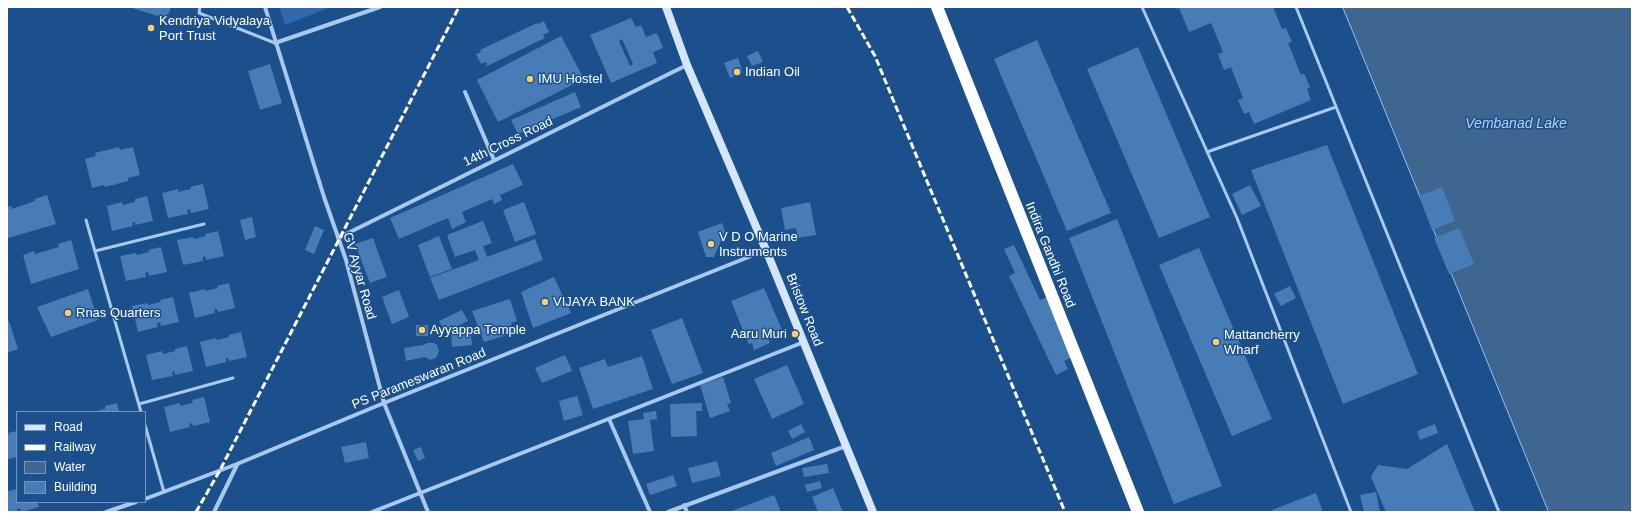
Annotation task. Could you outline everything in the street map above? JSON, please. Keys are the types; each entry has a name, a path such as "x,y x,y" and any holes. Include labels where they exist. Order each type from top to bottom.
{"highway":[{"name":"Indira Gandhi Road","path":"937,7 1138,512"}],"street":[{"name":"GV Ayyar Road","path":"265,7 324,197 346,260 384,403 428,512"},
{"path":"275,43 380,7"},
{"name":"Bristow Road","path":"666,7 687,65 766,250 873,512"},
{"name":"14th Cross Road","path":"338,238 687,65"},
{"path":"465,92 494,160"},
{"name":"PS Parameswaran Road","path":"146,499 237,464 384,403 766,250"},
{"path":"372,512 804,342"},
{"path":"609,419 650,512"},
{"path":"668,512 846,446"},
{"path":"214,512 237,464"},
{"path":"106,512 133,503"},
{"path":"684,505 687,512"}],"lane":[{"path":"200,7 199,13 275,43"},
{"path":"1142,7 1237,218 1351,512"},
{"path":"1296,7 1499,512"},
{"path":"1207,152 1336,108"},
{"path":"86,220 141,411"},
{"path":"95,251 204,224"},
{"path":"139,404 233,378"},
{"path":"146,429 164,492"}],"shaded area":[{"path":"279,7 331,7 285,25"}],"water":[{"name":"Vembanad Lake","path":"1343,7 1632,7 1632,512 1549,512"}],"building":[{"path":"129,7 171,7 167,19"},
{"path":"1176,7 1273,7 1282,29 1286,28 1292,42 1288,43 1301,75 1304,73 1310,87 1307,89 1311,100 1254,124 1249,112 1244,114 1238,100 1243,98 1231,67 1224,70 1218,54 1223,52 1211,23 1189,32 1179,8 1177,9"},
{"path":"631,18 636,27 641,25 646,37 657,33 663,48 653,52 657,63 611,83 590,35","holes":["622,39 633,64 630,66 619,41"]},
{"path":"544,21 549,32 543,35 545,38 487,66 486,62 481,64 476,54 481,52 480,50"},
{"name":"IMU Hostel","path":"561,36 584,79 498,122 477,80"},
{"path":"1037,40 1111,213 1067,231 994,59"},
{"path":"1138,47 1210,217 1159,238 1087,69"},
{"path":"758,51 763,62 752,66 747,56"},
{"path":"738,58 743,73 730,78 724,63"},
{"path":"270,64 282,103 260,110 248,71"},
{"path":"575,92 581,107 518,134 511,120"},
{"path":"1327,145 1418,374 1343,404 1251,170"},
{"path":"119,147 120,150 133,147 140,175 128,178 128,181 105,187 104,185 92,188 85,159 96,156 95,153"},
{"path":"513,164 523,185 500,195 502,200 494,204 492,199 462,212 466,222 452,229 448,218 399,239 390,218"},
{"path":"203,184 209,209 191,213 190,209 187,210 188,214 168,218 162,193 178,189 178,192"},
{"path":"1250,185 1261,206 1242,215 1232,194"},
{"path":"1442,187 1455,221 1432,230 1419,196"},
{"path":"47,195 56,224 8,238 7,207 11,206 12,209"},
{"path":"147,196 153,221 135,225 135,222 132,223 133,226 112,231 107,206 122,202 123,205 135,202 135,199"},
{"path":"524,202 536,234 515,242 503,210"},
{"path":"810,202 816,235 798,238 796,228 785,230 781,208"},
{"path":"252,217 256,237 245,240 240,220"},
{"path":"1117,219 1222,486 1174,504 1069,238"},
{"path":"483,221 492,243 483,246 487,257 535,239 543,260 439,300 430,278 479,260 475,250 455,257 447,235"},
{"name":"V D O Marine Instruments","path":"722,223 725,231 714,257 706,257 698,232"},
{"path":"315,226 324,230 314,254 305,250"},
{"path":"1459,228 1474,264 1449,274 1434,238"},
{"path":"218,231 224,256 206,260 205,256 203,257 203,261 183,265 177,240 193,237 194,239 206,236 205,234"},
{"path":"439,236 452,269 430,277 418,245"},
{"path":"373,238 387,277 370,283 355,244"},
{"path":"71,240 79,269 31,284 23,255 34,251 35,254 59,247 58,244"},
{"path":"1014,245 1040,300 1047,297 1073,357 1064,361 1068,369 1056,375 1009,276 1015,273 1004,249"},
{"path":"161,247 167,272 149,276 148,272 145,273 146,277 126,281 120,256 136,253 137,255 149,252 148,250"},
{"name":"Mattancherry Wharf","path":"1199,248 1272,419 1232,436 1159,265"},
{"name":"VIJAYA BANK","path":"554,277 571,313 533,328 521,292"},
{"path":"229,283 235,308 218,312 217,309 214,309 215,313 195,318 189,293 205,289 205,291 218,288 217,286"},
{"path":"1290,286 1296,298 1281,306 1274,294"},
{"path":"764,288 783,332 768,338 770,343 754,350 752,343 749,345 731,301"},
{"name":"Rnas Quarters","path":"88,289 98,320 51,337 37,307"},
{"path":"399,290 409,317 392,324 382,297"},
{"path":"173,297 179,322 161,326 160,322 157,323 158,327 138,332 132,306 148,303 148,305"},
{"path":"510,299 517,321 511,323 514,333 484,342 472,311"},
{"path":"462,310 468,321 445,332 439,321"},
{"path":"682,318 703,373 672,384 651,330"},
{"path":"7,321 9,321 18,349 7,353"},
{"name":"Ayyappa Temple","path":"416,325 428,325 428,336 416,336"},
{"path":"470,328 472,345 452,347 451,330"},
{"path":"241,332 247,357 229,361 228,358 226,358 226,362 206,367 200,342 216,338 217,340"},
{"path":"427,343 434,343 437,345 439,351 436,358 430,360 425,357 406,361 404,348 424,345"},
{"path":"187,346 193,371 175,375 174,371 172,372 173,376 152,380 146,355 162,351 163,354"},
{"path":"565,355 572,371 542,383 535,368"},
{"path":"642,356 653,389 593,409 579,368 605,359 608,367"},
{"path":"787,365 804,404 772,419 754,379"},
{"path":"723,377 731,403 727,404 730,411 710,418 700,385"},
{"path":"577,396 583,415 564,421 559,401"},
{"path":"204,397 210,422 193,426 192,423 189,424 190,427 170,432 164,407 180,403 180,406 193,403 192,400"},
{"path":"117,403 119,411 98,411 105,409 105,406"},
{"path":"702,403 702,411 696,411 697,436 671,437 670,404"},
{"path":"656,411 657,419 650,420 654,451 633,454 628,421 644,419 643,413"},
{"path":"801,424 805,432 792,439 788,431"},
{"path":"1435,424 1438,433 1420,440 1417,431"},
{"path":"16,431 16,457 9,459 7,456 8,433"},
{"path":"809,437 814,450 776,466 771,453"},
{"path":"366,442 369,458 345,463 341,447"},
{"path":"1447,444 1475,512 1386,512 1371,477 1378,465 1407,469"},
{"path":"421,447 425,458 418,461 413,450"},
{"path":"717,461 721,476 692,483 688,468"},
{"path":"827,464 829,473 804,477 802,468"},
{"path":"673,475 677,486 650,495 646,484"},
{"path":"820,481 822,488 807,492 805,485"},
{"path":"7,487 8,491 16,489 16,503 37,503 39,507 21,512 20,508 17,509 18,512 7,512"},
{"path":"833,488 843,512 818,512 812,497"},
{"path":"1376,492 1380,512 1364,512 1360,495"},
{"path":"1316,493 1323,512 1273,512 1272,510"},
{"path":"774,495 781,512 729,512"}],"railway":[{"path":"196,512 219,472 459,7"},
{"path":"847,7 875,56 1065,512"}],"place":[{"name":"Kendriya Vidyalaya Port Trust","path":"151,28"},
{"name":"Indian Oil","path":"737,72"},
{"name":"IMU Hostel","path":"530,79"},
{"name":"V D O Marine Instruments","path":"711,244"},
{"name":"VIJAYA BANK","path":"545,302"},
{"name":"Rnas Quarters","path":"68,313"},
{"name":"Ayyappa Temple","path":"422,330"},
{"name":"Aaru Muri","path":"795,334"},
{"name":"Mattancherry Wharf","path":"1216,342"}]}
